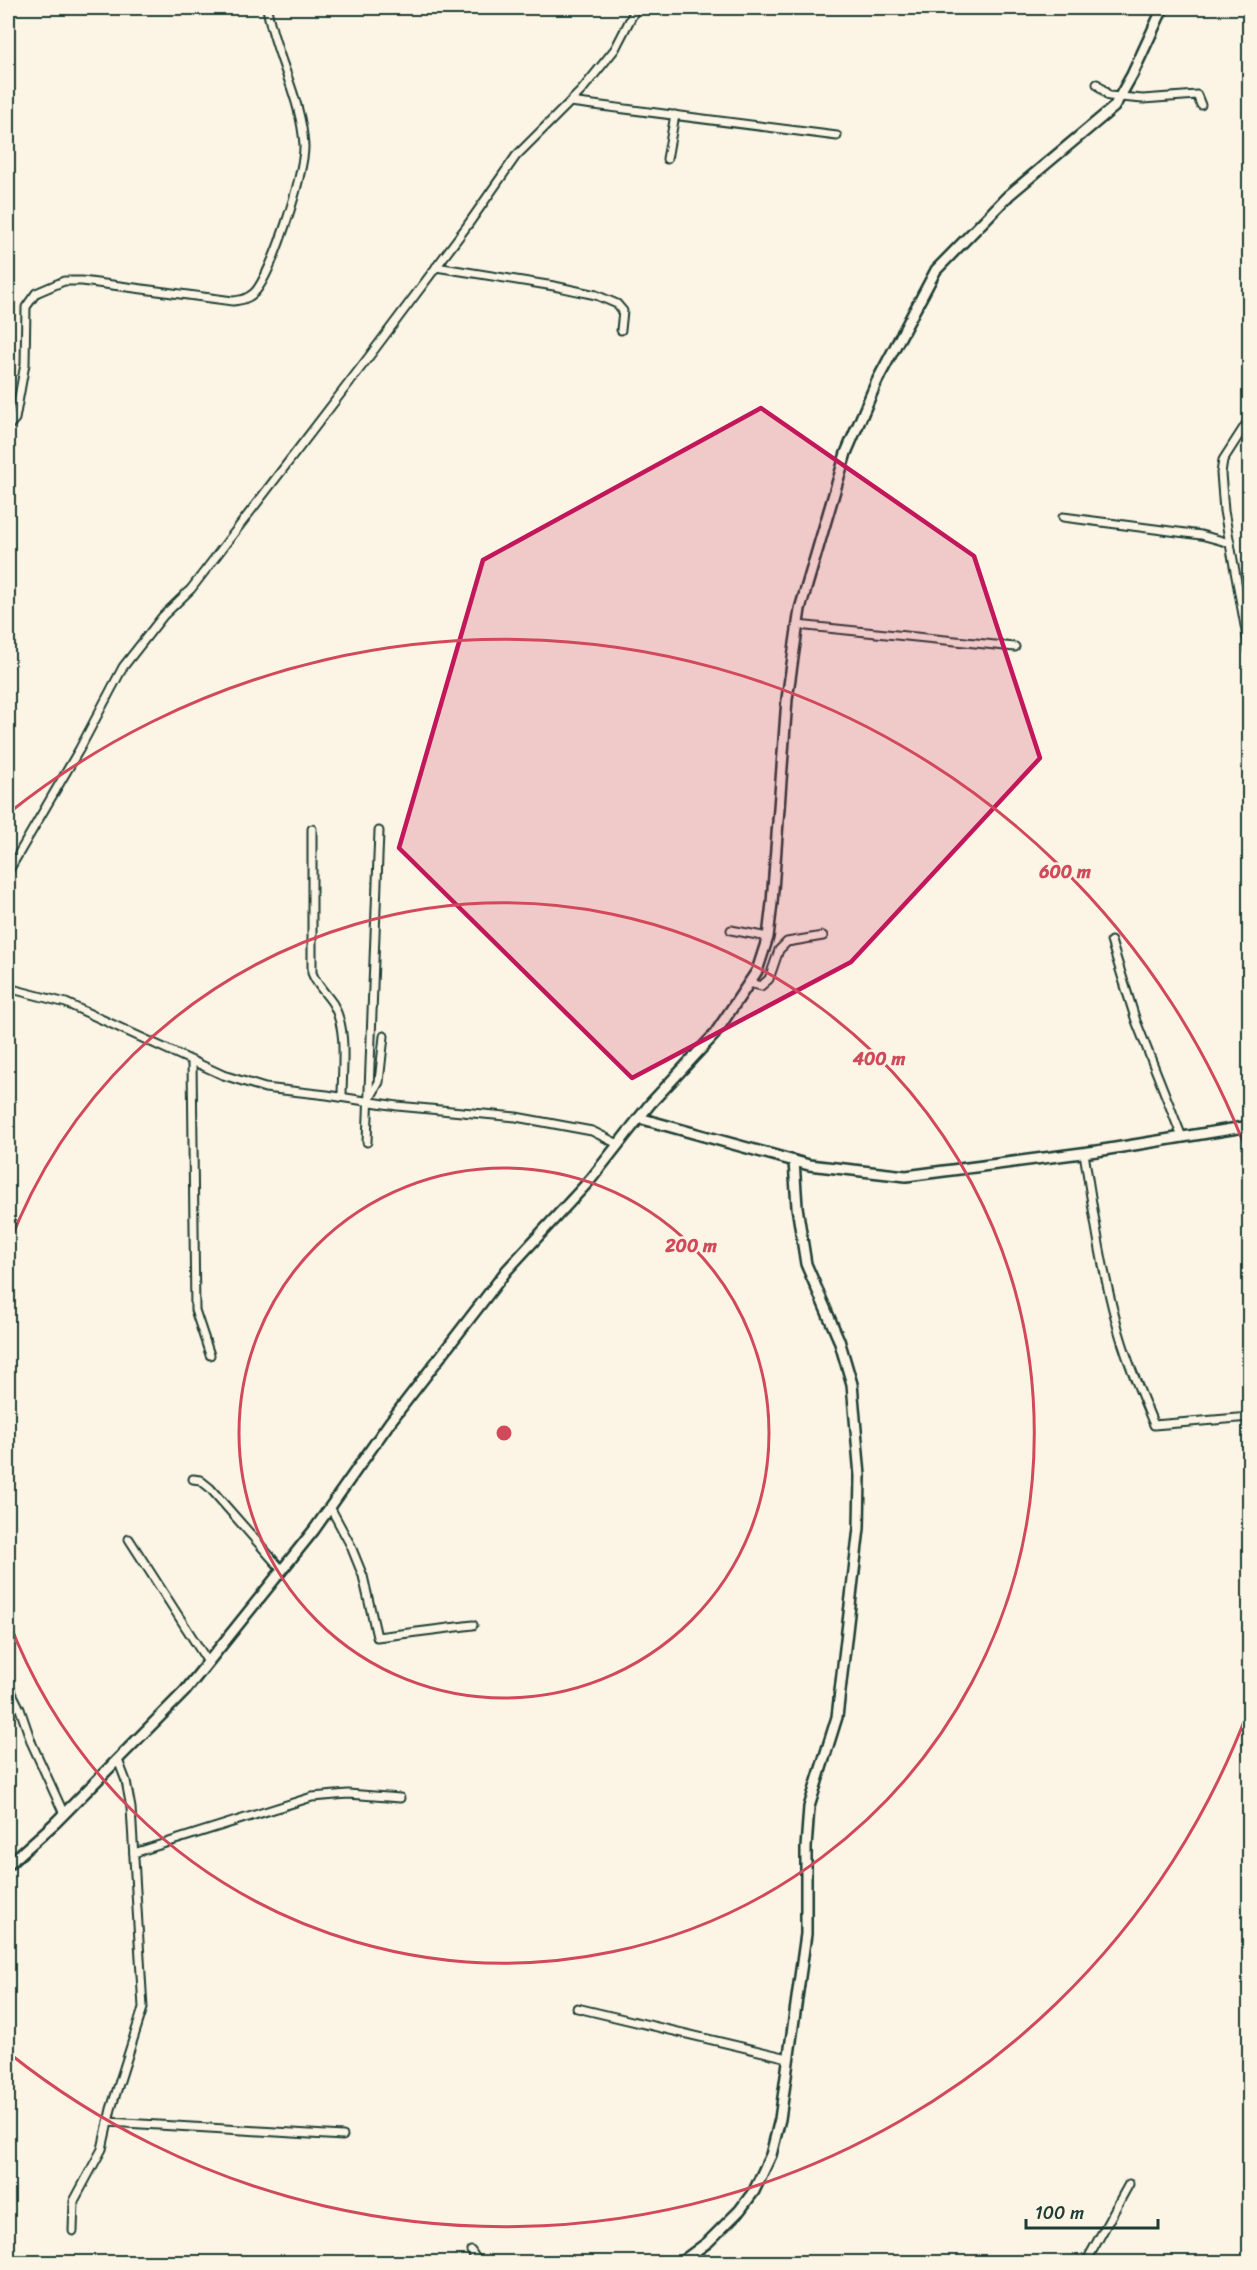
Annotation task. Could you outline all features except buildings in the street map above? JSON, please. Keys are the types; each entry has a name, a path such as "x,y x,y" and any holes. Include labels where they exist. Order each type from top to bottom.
{"street":[{"path":"8,427 15,419 25,364 26,307 36,293 63,281 82,281 233,301 246,299 256,291 271,266 303,166 304,144 267,8"},
{"path":"8,872 79,750 123,667 163,616 191,589 436,267 516,156 570,102 615,49 636,8"},
{"path":"8,1865 64,1814 185,1691 330,1507 390,1422 507,1270 591,1179 639,1118 714,1035 757,971 768,937 787,699 797,625 846,453 878,381 936,270 1009,195 1114,107 1132,75 1163,8"},
{"path":"1097,84 1109,96 1143,99 1197,95 1201,105"},
{"path":"570,102 837,136"},
{"path":"668,159 675,115"},
{"path":"436,267 596,295 617,304 623,311 621,330"},
{"path":"1250,418 1223,460 1221,472 1230,543 1250,653"},
{"path":"1063,517 1201,535 1230,543"},
{"path":"797,625 1016,647"},
{"path":"312,830 312,973 333,1004 342,1025 342,1097"},
{"path":"367,1142 379,831"},
{"path":"731,930 768,937"},
{"path":"749,983 761,986 769,980 779,950 787,942 822,936"},
{"path":"1111,941 1136,1021 1182,1137"},
{"path":"8,988 66,1004 222,1075 265,1088 516,1117 591,1131 618,1144"},
{"path":"368,1101 379,1082 384,1036"},
{"path":"192,1062 195,1310 210,1355"},
{"path":"639,1118 809,1165 906,1176 1084,1153 1250,1126"},
{"path":"1084,1153 1098,1243 1116,1321 1131,1369 1154,1425 1250,1417"},
{"path":"681,2262 708,2242 740,2210 754,2191 771,2155 780,2119 806,1934 808,1807 837,1717 859,1528 860,1476 852,1384 839,1340 806,1264 797,1207 794,1161"},
{"path":"193,1479 200,1480 210,1488 282,1569"},
{"path":"330,1507 350,1544 363,1576 377,1637 473,1626"},
{"path":"129,1539 208,1662"},
{"path":"8,1685 64,1814"},
{"path":"73,2231 74,2201 102,2149 108,2121 143,2008 131,1808 126,1781 118,1760"},
{"path":"134,1853 312,1797 348,1794 400,1798"},
{"path":"577,2008 788,2058"},
{"path":"108,2121 343,2136"},
{"path":"1086,2262 1129,2184"},
{"path":"471,2251 478,2262"}],"highlighted area":[{"path":"761,408 974,556 1040,758 851,962 632,1078 399,848 483,560"}]}
